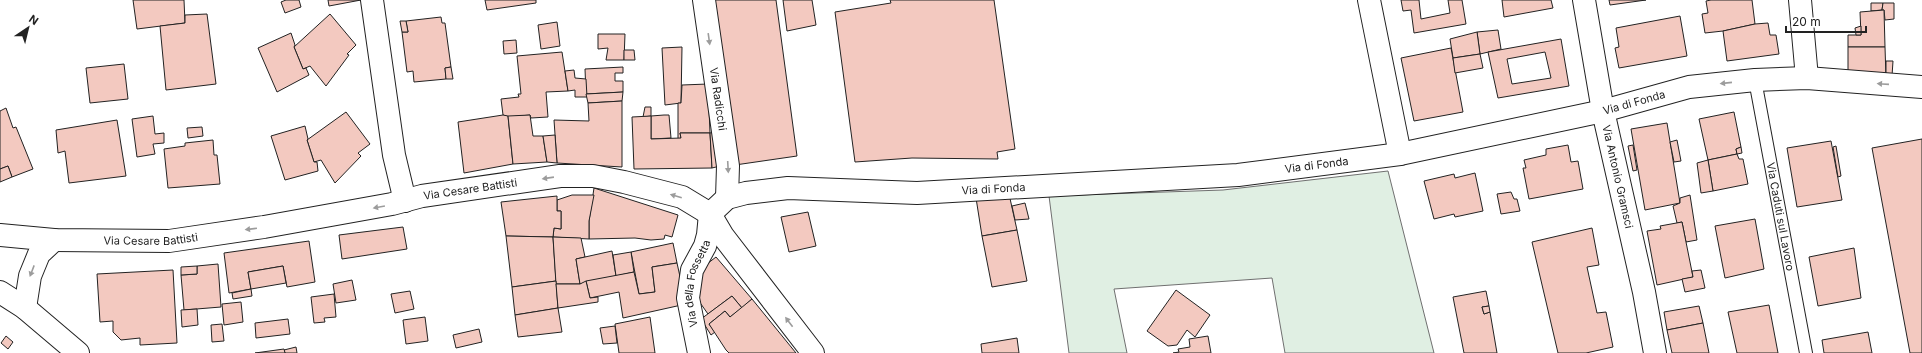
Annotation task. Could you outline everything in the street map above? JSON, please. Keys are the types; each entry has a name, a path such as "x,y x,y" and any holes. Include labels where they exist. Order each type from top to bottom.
{"street":[{"path":"372,0 394,154 405,201"},
{"name":"Via Radicchi","path":"704,0 728,166 727,198"},
{"path":"1369,0 1400,154"},
{"name":"Via Antonio Gramsci","path":"1584,0 1603,111 1644,292 1655,353"},
{"path":"1800,0 1807,78"},
{"name":"Via di Fonda","path":"710,214 727,198 746,193 788,188 917,193 1238,175 1400,154 1603,111 1689,87 1755,80 1807,78 1922,87"},
{"name":"Via Cesare Battisti","path":"0,235 54,240 169,240 264,227 405,201 422,196 560,176 593,176 624,182 682,197 710,214 723,236 813,353"},
{"name":"Via della Fossetta","path":"700,353 688,298 692,270 705,246 708,235 710,214"},
{"path":"25,308 30,276 39,254 54,240"},
{"path":"0,292 25,308 78,353"}],"lane":[{"name":"Via Caduti sul Lavoro","path":"1755,80 1806,353"}],"green space":[{"path":"1388,171 1434,353 1285,353 1272,278 1114,289 1127,353 1069,353 1049,196 1223,190"}],"building":[{"path":"133,0 184,0 185,23 137,29"},
{"path":"286,0 299,0 301,7 285,13 281,2"},
{"path":"328,0 361,0 329,6"},
{"path":"485,0 536,0 536,3 487,10"},
{"path":"711,0 776,0 797,156 735,165"},
{"path":"783,0 812,0 816,25 787,31"},
{"path":"890,0 994,0 1015,149 997,152 998,159 912,158 855,162 835,12 891,3"},
{"path":"1401,0 1419,0 1421,19 1450,13 1448,0 1462,0 1466,24 1414,33 1411,10 1403,11"},
{"path":"1502,0 1551,0 1553,8 1504,17"},
{"path":"1609,0 1646,0 1610,5"},
{"path":"1752,0 1755,24 1723,31 1705,33 1702,14 1708,13 1706,1"},
{"path":"1871,3 1883,3 1882,10 1871,11"},
{"path":"1883,3 1894,3 1894,19 1885,20 1884,10 1882,10"},
{"path":"1884,10 1885,47 1848,47 1848,35 1861,35 1860,12"},
{"path":"207,14 216,84 166,90 160,26 185,23 185,15"},
{"path":"330,14 356,45 347,54 349,55 326,86 310,66 303,69 294,47"},
{"path":"1680,16 1687,56 1619,68 1615,48 1619,47 1616,28"},
{"path":"441,17 442,23 445,23 451,67 445,68 446,79 414,82 413,71 407,72 402,32 408,32 406,21"},
{"path":"400,21 406,21 408,32 402,32"},
{"path":"557,22 560,46 541,49 538,25"},
{"path":"1768,23 1770,35 1776,35 1779,54 1727,61 1723,31 1755,24"},
{"path":"1861,26 1861,35 1856,35 1855,28"},
{"path":"1498,30 1501,49 1480,54 1477,32"},
{"path":"1477,32 1480,54 1453,58 1450,39"},
{"path":"291,33 295,45 294,47 303,69 306,68 309,75 277,92 258,48"},
{"path":"598,34 625,34 624,60 606,60 608,48 598,49"},
{"path":"1561,39 1569,86 1498,98 1488,52","holes":["1545,52 1551,78 1512,84 1507,59"]},
{"path":"516,40 517,53 504,54 503,41"},
{"path":"682,47 681,103 665,105 662,48"},
{"path":"1848,47 1885,47 1886,78 1848,80"},
{"path":"1451,48 1463,112 1414,121 1401,58"},
{"path":"624,50 634,50 635,60 624,60"},
{"path":"562,52 568,91 546,92 548,117 531,118 530,115 509,117 503,115 501,99 519,97 518,94 521,94 517,56"},
{"path":"1480,54 1483,68 1455,73 1453,58"},
{"path":"1886,61 1893,61 1892,76 1886,78"},
{"path":"124,64 128,99 90,103 86,68"},
{"path":"451,67 453,79 446,79 445,68"},
{"path":"623,67 623,73 615,73 615,81 623,81 623,92 586,94 585,69"},
{"path":"574,70 575,78 586,79 587,97 575,97 575,90 568,91 565,71"},
{"path":"708,84 710,133 680,133 681,138 678,139 678,103 681,103 682,85"},
{"path":"623,92 622,101 588,103 586,94"},
{"path":"622,101 622,167 557,163 554,120 589,121 588,103"},
{"path":"645,107 651,107 651,116 643,117"},
{"path":"6,108 13,128 16,127 33,169 12,177 8,166 0,169 0,111"},
{"path":"346,112 370,144 358,153 361,156 335,183 321,160 314,162 307,140"},
{"path":"1734,112 1741,147 1736,149 1737,154 1708,160 1699,119"},
{"path":"503,115 508,116 513,164 464,173 458,122"},
{"path":"530,115 533,136 543,136 547,162 513,164 508,116"},
{"path":"669,115 671,138 651,139 651,116"},
{"path":"153,116 155,134 164,133 164,143 153,144 155,154 137,157 132,119"},
{"path":"651,116 651,139 681,138 680,133 710,133 712,168 634,169 632,117"},
{"path":"117,120 126,176 69,183 65,151 58,153 56,130"},
{"path":"1667,123 1680,203 1645,210 1631,129"},
{"path":"305,126 307,140 314,162 317,162 318,171 285,180 271,136"},
{"path":"202,127 203,136 188,138 187,128"},
{"path":"719,131 720,166 712,168 710,133"},
{"path":"555,135 557,163 547,162 543,136"},
{"path":"1922,139 1922,353 1910,353 1872,148"},
{"path":"213,140 214,155 217,155 220,184 168,188 164,149 185,146 185,143"},
{"path":"1677,140 1681,161 1674,162 1670,142"},
{"path":"1831,141 1842,200 1797,207 1787,148"},
{"path":"1568,145 1571,162 1578,161 1583,189 1529,199 1523,168 1526,168 1524,160 1546,155 1546,149"},
{"path":"1633,145 1637,170 1633,171 1628,146"},
{"path":"1836,146 1841,176 1838,177 1833,147"},
{"path":"1741,147 1742,153 1737,154 1736,149"},
{"path":"1737,154 1739,159 1743,159 1748,184 1713,191 1708,160"},
{"path":"1708,160 1713,191 1701,193 1697,163"},
{"path":"8,166 12,177 0,182 0,169"},
{"path":"1475,173 1483,211 1455,217 1454,214 1434,219 1424,181 1454,174 1455,178"},
{"path":"594,188 678,215 672,237 665,235 664,239 651,240 635,238 589,239 589,221"},
{"path":"1511,192 1514,199 1517,199 1520,211 1501,214 1497,194"},
{"path":"1009,194 1017,230 982,236 976,198"},
{"path":"572,195 594,195 589,221 589,239 553,237 554,228 561,229 561,211 557,211 557,200"},
{"path":"1690,195 1697,240 1686,242 1682,222 1677,223 1673,206 1680,203 1680,198"},
{"path":"557,196 557,211 561,211 561,229 554,228 553,237 506,236 501,202"},
{"path":"1025,203 1029,219 1015,220 1012,206"},
{"path":"808,212 816,246 789,252 781,217"},
{"path":"1755,219 1764,269 1725,278 1715,226"},
{"path":"1682,222 1693,277 1657,285 1647,231 1661,229 1660,226"},
{"path":"403,227 407,249 342,259 339,235"},
{"path":"1592,228 1599,265 1587,267 1597,313 1606,312 1613,347 1586,353 1558,353 1532,242"},
{"path":"1017,230 1027,281 992,287 982,236"},
{"path":"506,236 553,237 556,281 512,287"},
{"path":"553,237 581,238 585,257 576,259 580,284 556,284"},
{"path":"309,241 315,282 287,287 283,266 248,272 251,289 229,293 224,253"},
{"path":"673,243 677,263 652,267 655,292 639,294 631,252"},
{"path":"1854,248 1861,298 1818,306 1809,257"},
{"path":"612,251 616,276 580,284 576,259"},
{"path":"631,252 634,272 616,276 613,255"},
{"path":"716,257 752,299 742,308 732,296 708,314 696,297 703,267"},
{"path":"677,263 686,304 623,318 619,292 590,298 586,281 634,272 639,294 655,292 652,267"},
{"path":"218,264 221,307 184,310 181,275 197,274 197,266"},
{"path":"197,266 197,274 181,275 181,267"},
{"path":"283,266 286,283 251,289 248,272"},
{"path":"173,270 177,343 140,345 140,338 121,340 113,332 113,321 100,322 97,274"},
{"path":"1701,270 1705,288 1685,292 1682,279 1693,277 1692,271"},
{"path":"352,280 356,300 336,303 333,284"},
{"path":"556,281 558,308 515,315 512,287"},
{"path":"586,281 590,298 598,297 598,302 558,308 556,284 580,284"},
{"path":"251,289 252,296 233,299 232,293"},
{"path":"1176,290 1210,315 1195,337 1187,330 1177,345 1168,346 1147,331"},
{"path":"410,291 414,309 395,313 391,294"},
{"path":"1486,291 1489,306 1482,307 1484,314 1490,312 1497,353 1464,353 1453,297"},
{"path":"334,294 336,317 324,318 325,322 314,323 311,297"},
{"path":"732,296 742,308 730,317 725,311 709,324 715,332 711,335 701,319"},
{"path":"752,299 796,353 729,353 726,350 709,324 725,311 730,317"},
{"path":"241,302 243,322 224,325 222,304"},
{"path":"1769,305 1778,353 1737,353 1728,312"},
{"path":"1489,306 1490,312 1484,314 1482,307"},
{"path":"1699,306 1703,323 1667,330 1664,312"},
{"path":"558,308 562,332 518,337 515,315"},
{"path":"197,309 198,325 182,327 181,310"},
{"path":"425,317 428,341 406,344 403,320"},
{"path":"650,317 655,353 619,353 615,324"},
{"path":"288,319 290,334 256,338 255,323"},
{"path":"1703,323 1709,353 1672,353 1667,330"},
{"path":"222,324 224,341 212,342 211,325"},
{"path":"615,326 617,343 603,344 600,328"},
{"path":"479,329 482,342 456,348 453,335"},
{"path":"1868,332 1872,353 1824,353 1822,340"},
{"path":"6,336 13,342 8,349 1,343"},
{"path":"1208,336 1211,353 1173,353 1179,352 1178,349 1190,347 1189,339"},
{"path":"1017,338 1019,353 982,353 981,344"},
{"path":"296,347 297,353 285,353 284,350"},
{"path":"284,349 285,353 255,353"}]}
